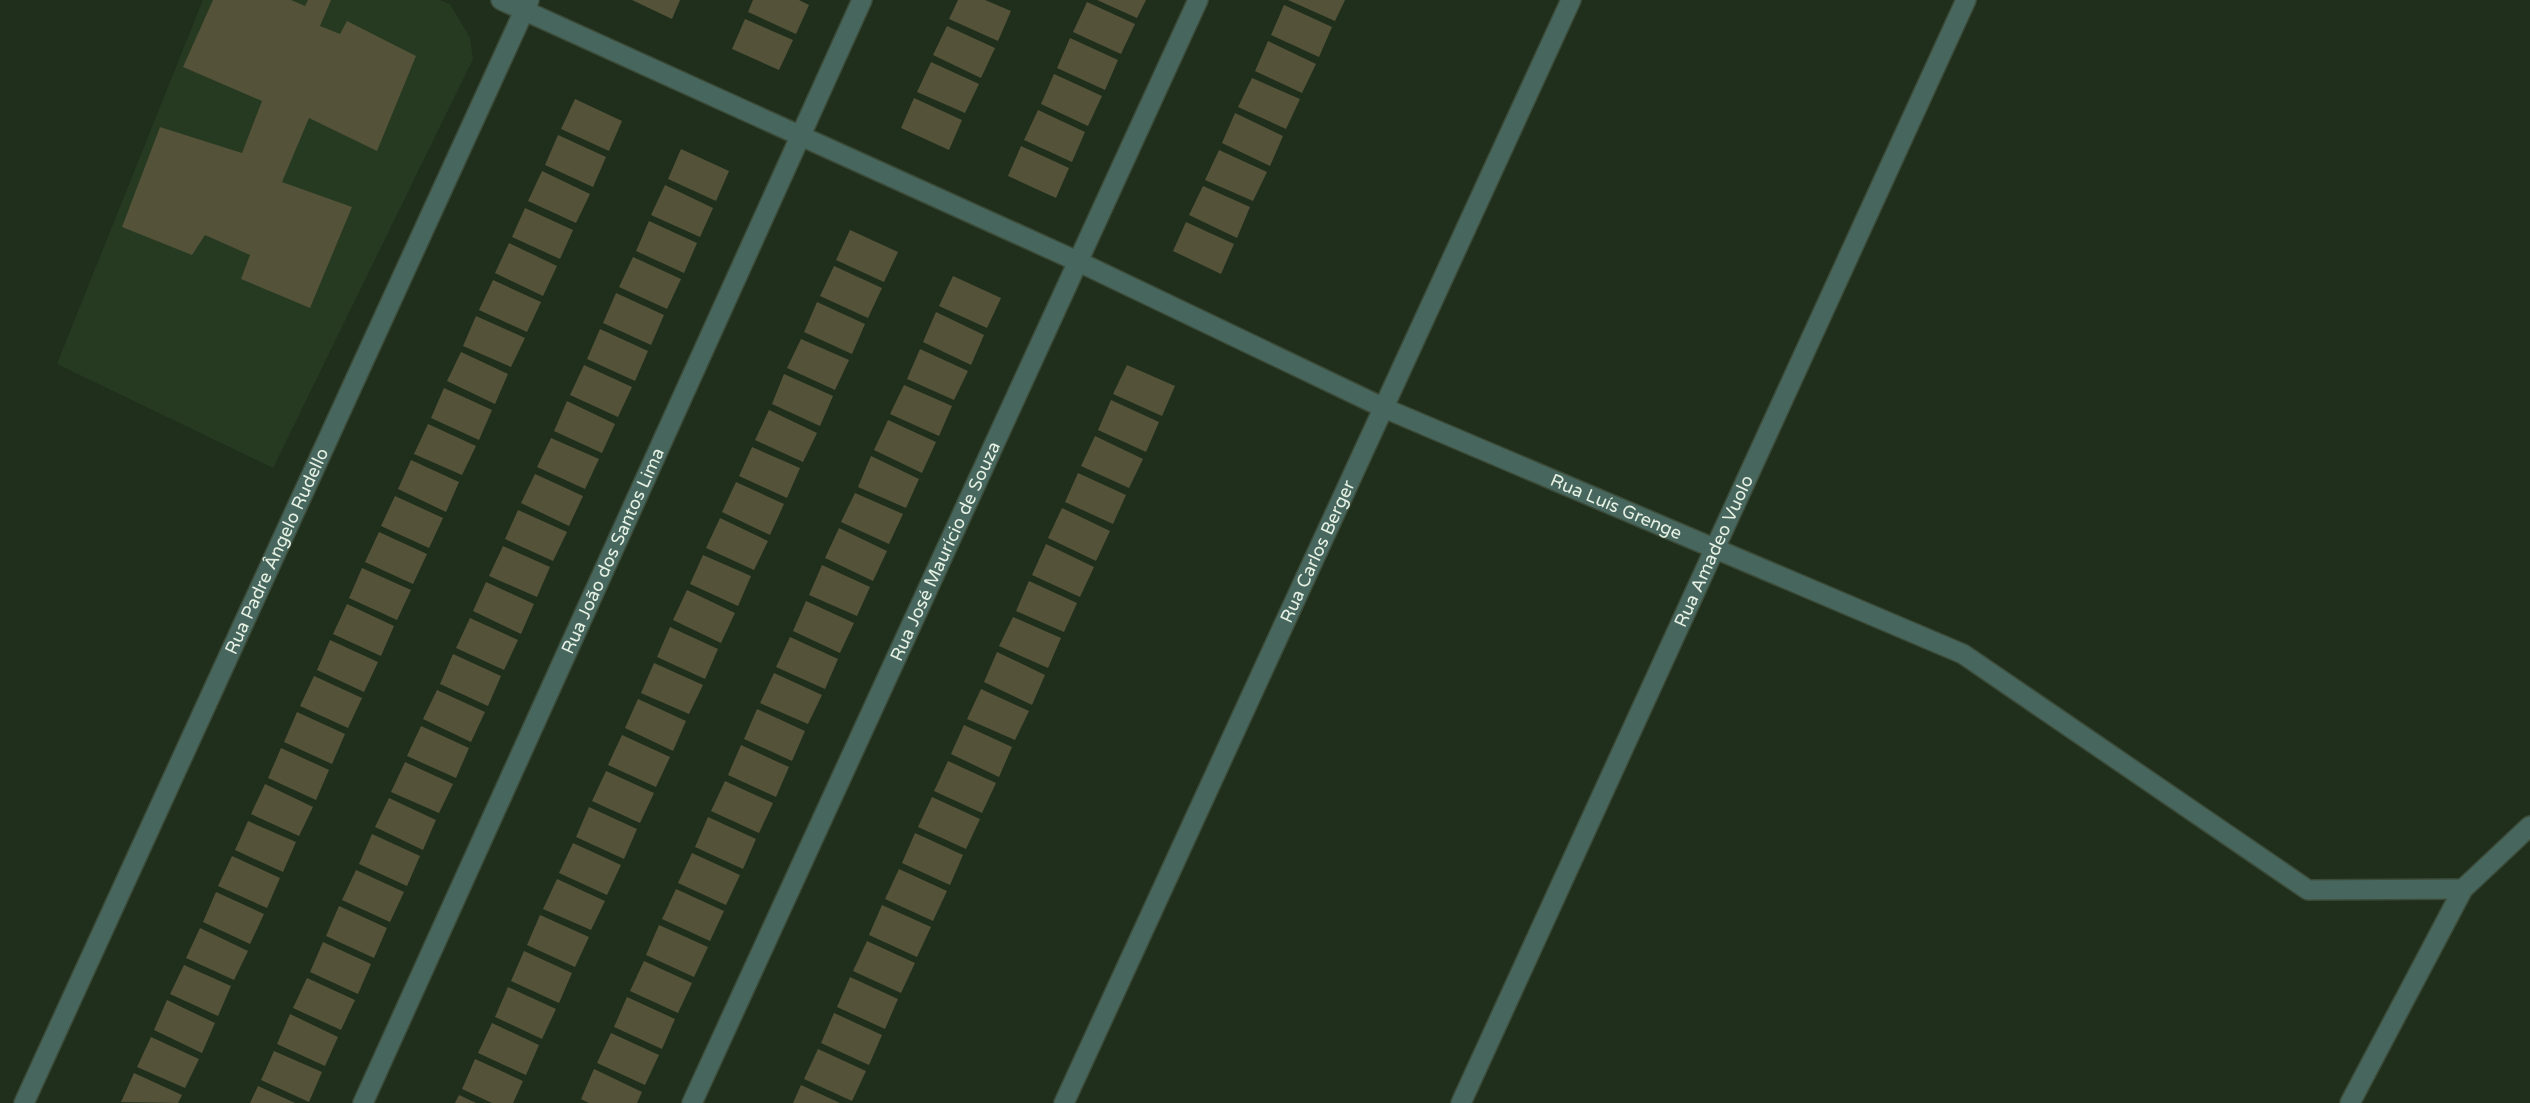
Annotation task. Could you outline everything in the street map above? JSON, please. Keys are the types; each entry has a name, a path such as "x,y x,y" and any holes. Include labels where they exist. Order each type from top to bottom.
{"street":[{"name":"Rua Luís Grenge","path":"501,0 527,6 801,136 1079,262 1384,408 1963,654 2308,890 2463,889"},
{"name":"Rua João dos Santos Lima","path":"363,1103 862,0"},
{"name":"Rua José Maurício de Souza","path":"692,1103 1198,0"},
{"name":"Rua Carlos Berger","path":"1064,1103 1571,0"},
{"name":"Rua Amadeo Vuolo","path":"1461,1103 1966,0"},
{"name":"Rua Padre Ângelo Rudello","path":"24,1103 527,6"},
{"path":"2350,1103 2463,889 2530,826"}],"shaded area":[{"path":"203,0 440,0 450,4 470,38 473,59 273,468 57,364"}],"building":[{"path":"213,0 291,0 305,6 308,0 331,0 320,26 340,34 347,21 416,56 377,151 309,118 282,182 352,207 310,308 241,279 250,255 205,235 192,255 122,227 160,127 242,153 262,101 183,67"},
{"path":"632,0 680,0 672,19"},
{"path":"753,0 799,0 809,5 796,34 748,12"},
{"path":"958,0 985,0 1011,11 998,41 949,19"},
{"path":"1097,0 1146,0 1137,18"},
{"path":"1288,0 1345,0 1335,21"},
{"path":"1087,2 1135,24 1121,54 1073,32"},
{"path":"1284,5 1332,27 1319,57 1271,35"},
{"path":"745,19 793,40 779,70 732,49"},
{"path":"947,26 995,48 981,78 933,55"},
{"path":"1070,38 1118,60 1105,90 1057,68"},
{"path":"1268,41 1316,64 1302,93 1255,71"},
{"path":"931,62 979,84 965,113 917,92"},
{"path":"1054,74 1102,96 1088,126 1041,104"},
{"path":"1252,78 1300,99 1286,129 1238,107"},
{"path":"914,98 962,120 949,150 901,128"},
{"path":"575,99 622,121 609,151 561,129"},
{"path":"1038,110 1085,132 1072,162 1024,140"},
{"path":"1235,113 1283,136 1270,166 1222,143"},
{"path":"558,135 606,157 593,187 545,165"},
{"path":"1021,146 1069,168 1056,198 1008,176"},
{"path":"681,149 729,171 716,201 668,179"},
{"path":"1219,150 1267,172 1253,201 1205,180"},
{"path":"542,171 590,194 576,223 528,201"},
{"path":"665,185 713,208 700,237 651,215"},
{"path":"1203,186 1250,207 1237,238 1189,215"},
{"path":"525,208 573,230 560,259 512,237"},
{"path":"649,221 697,243 684,273 636,251"},
{"path":"1186,222 1234,244 1221,274 1173,251"},
{"path":"850,230 898,252 884,282 836,260"},
{"path":"509,243 557,266 543,296 495,273"},
{"path":"633,257 681,279 667,309 619,287"},
{"path":"834,266 882,288 868,318 820,296"},
{"path":"953,276 1001,298 987,328 939,306"},
{"path":"493,280 541,302 527,332 479,310"},
{"path":"616,293 664,315 651,345 603,323"},
{"path":"817,302 865,324 852,354 804,332"},
{"path":"936,312 984,335 971,365 923,342"},
{"path":"476,316 525,338 511,367 463,346"},
{"path":"600,329 648,351 635,381 587,359"},
{"path":"801,339 849,360 835,390 787,368"},
{"path":"920,349 968,371 954,400 907,379"},
{"path":"461,352 508,374 495,404 447,381"},
{"path":"584,365 632,387 618,417 570,395"},
{"path":"1127,365 1175,386 1162,416 1113,394"},
{"path":"784,374 833,396 820,426 772,404"},
{"path":"904,385 952,406 939,436 890,414"},
{"path":"444,388 492,410 479,440 431,418"},
{"path":"1111,400 1159,422 1146,452 1098,430"},
{"path":"567,401 615,424 602,453 554,431"},
{"path":"769,410 817,433 803,462 755,440"},
{"path":"888,420 936,442 922,473 874,450"},
{"path":"428,424 476,446 462,475 414,454"},
{"path":"1095,436 1143,459 1129,488 1081,466"},
{"path":"551,438 599,459 585,489 537,467"},
{"path":"752,447 800,468 787,498 739,476"},
{"path":"871,456 919,479 906,508 858,487"},
{"path":"411,460 459,482 446,512 398,489"},
{"path":"1078,473 1126,495 1113,524 1065,502"},
{"path":"535,474 583,496 569,526 521,503"},
{"path":"736,482 784,504 770,535 722,512"},
{"path":"855,493 903,514 889,544 841,522"},
{"path":"395,496 443,518 429,548 381,526"},
{"path":"1062,508 1110,531 1096,561 1048,538"},
{"path":"518,510 567,532 553,561 505,539"},
{"path":"720,518 768,541 754,570 706,548"},
{"path":"839,528 887,551 873,581 825,558"},
{"path":"379,532 427,554 413,584 365,562"},
{"path":"1046,544 1094,567 1080,597 1032,575"},
{"path":"503,546 550,567 537,597 489,576"},
{"path":"703,555 751,576 738,606 690,584"},
{"path":"822,565 870,587 857,616 809,595"},
{"path":"362,568 411,590 397,620 349,598"},
{"path":"1029,581 1077,603 1064,632 1016,611"},
{"path":"486,582 534,604 521,634 473,611"},
{"path":"687,590 735,613 721,643 673,620"},
{"path":"806,601 854,623 840,653 793,631"},
{"path":"347,604 394,626 381,656 333,634"},
{"path":"1013,617 1061,638 1048,668 999,646"},
{"path":"470,618 518,640 504,670 456,648"},
{"path":"670,627 718,649 705,679 657,657"},
{"path":"790,637 838,659 825,689 776,667"},
{"path":"330,640 378,662 364,692 317,670"},
{"path":"997,652 1045,675 1032,705 984,682"},
{"path":"453,654 501,676 488,706 440,684"},
{"path":"654,663 703,685 689,714 641,693"},
{"path":"774,673 822,695 808,724 760,703"},
{"path":"314,676 362,698 348,728 300,706"},
{"path":"981,689 1029,711 1015,740 967,719"},
{"path":"437,690 485,712 471,742 423,719"},
{"path":"638,699 686,721 673,751 625,728"},
{"path":"757,709 805,731 792,761 744,739"},
{"path":"297,712 345,734 332,764 284,742"},
{"path":"964,725 1012,747 999,777 951,754"},
{"path":"421,726 469,748 456,778 407,756"},
{"path":"622,735 670,757 656,787 608,765"},
{"path":"741,745 789,767 776,797 728,775"},
{"path":"281,748 329,770 316,800 268,778"},
{"path":"948,761 996,783 982,813 934,791"},
{"path":"405,762 453,784 439,813 391,792"},
{"path":"606,771 654,793 640,823 592,801"},
{"path":"725,781 773,803 759,833 711,811"},
{"path":"265,784 313,807 299,836 251,814"},
{"path":"932,797 980,819 966,849 918,827"},
{"path":"389,798 436,820 423,850 375,827"},
{"path":"589,807 637,829 624,859 576,837"},
{"path":"708,817 756,839 743,869 695,847"},
{"path":"248,821 296,842 283,872 235,850"},
{"path":"915,833 963,855 950,885 902,863"},
{"path":"372,834 420,856 407,886 359,864"},
{"path":"573,843 621,865 607,895 559,873"},
{"path":"692,853 740,875 726,905 678,883"},
{"path":"232,856 280,878 267,908 218,886"},
{"path":"899,869 947,891 933,921 885,899"},
{"path":"356,870 404,892 390,922 342,900"},
{"path":"557,879 605,901 591,930 543,909"},
{"path":"676,889 724,911 710,941 662,919"},
{"path":"216,892 264,914 250,944 203,922"},
{"path":"882,905 931,927 917,957 869,935"},
{"path":"339,906 387,928 374,958 326,936"},
{"path":"540,915 589,937 575,967 527,945"},
{"path":"659,925 708,947 694,977 646,955"},
{"path":"200,928 248,951 234,980 186,958"},
{"path":"867,941 915,963 901,993 853,971"},
{"path":"323,942 371,964 358,994 310,972"},
{"path":"524,951 572,973 559,1003 511,981"},
{"path":"644,961 692,983 678,1013 630,991"},
{"path":"184,965 231,986 218,1016 170,994"},
{"path":"850,977 898,999 885,1029 837,1007"},
{"path":"307,978 355,1000 341,1030 293,1008"},
{"path":"508,987 556,1009 542,1039 495,1017"},
{"path":"627,997 675,1019 662,1049 614,1027"},
{"path":"167,1000 215,1023 202,1053 154,1030"},
{"path":"834,1013 882,1035 869,1065 821,1043"},
{"path":"290,1014 338,1037 325,1066 277,1044"},
{"path":"492,1023 539,1045 526,1075 478,1053"},
{"path":"611,1033 659,1055 645,1085 597,1063"},
{"path":"151,1037 199,1059 185,1088 137,1067"},
{"path":"818,1049 866,1071 852,1101 804,1079"},
{"path":"274,1051 322,1072 309,1102 261,1080"},
{"path":"475,1059 523,1081 513,1103 492,1103 462,1089"},
{"path":"594,1069 642,1092 637,1103 589,1103 581,1099"},
{"path":"134,1073 182,1095 178,1103 121,1102"},
{"path":"801,1085 840,1103 793,1103"},
{"path":"258,1086 295,1103 250,1103"},
{"path":"459,1095 476,1103 455,1103"}]}
